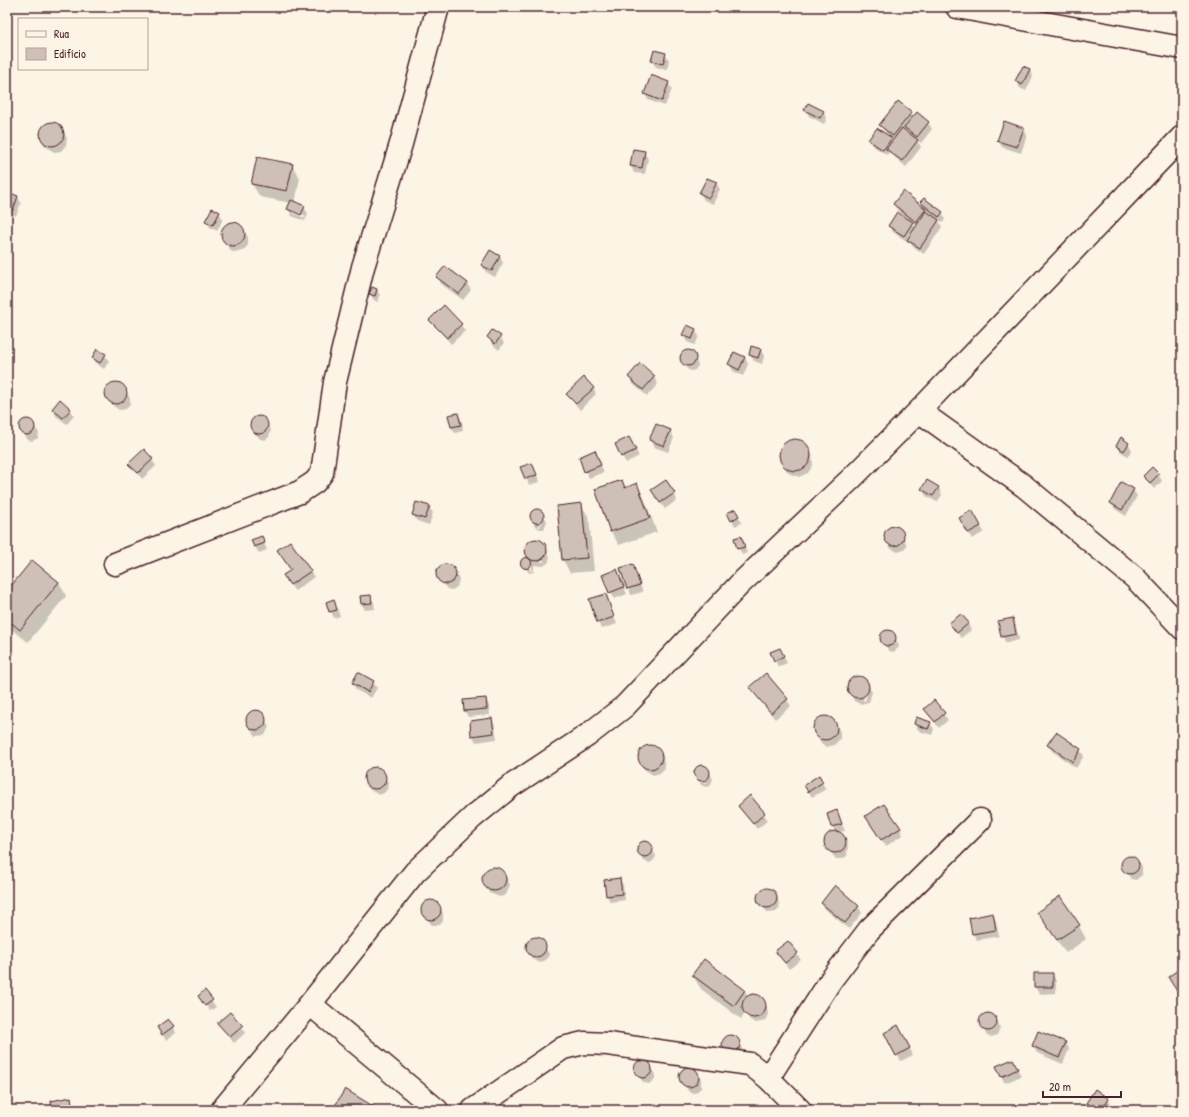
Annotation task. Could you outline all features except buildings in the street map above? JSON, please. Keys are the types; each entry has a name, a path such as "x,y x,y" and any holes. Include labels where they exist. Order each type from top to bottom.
{"street":[{"path":"115,564 300,492 315,482 322,473 335,382 361,275 401,144 438,7"},
{"path":"957,7 1182,48"},
{"path":"222,1110 310,1004 415,872 473,817 511,786 588,735 625,706 740,584 853,477 919,411 1182,137"},
{"path":"919,411 1024,486 1135,578 1182,628"},
{"path":"768,1078 831,980 869,930 980,820"},
{"path":"310,1004 437,1110"},
{"path":"473,1110 563,1048 584,1043 608,1044 750,1064 768,1078 800,1110"}]}
